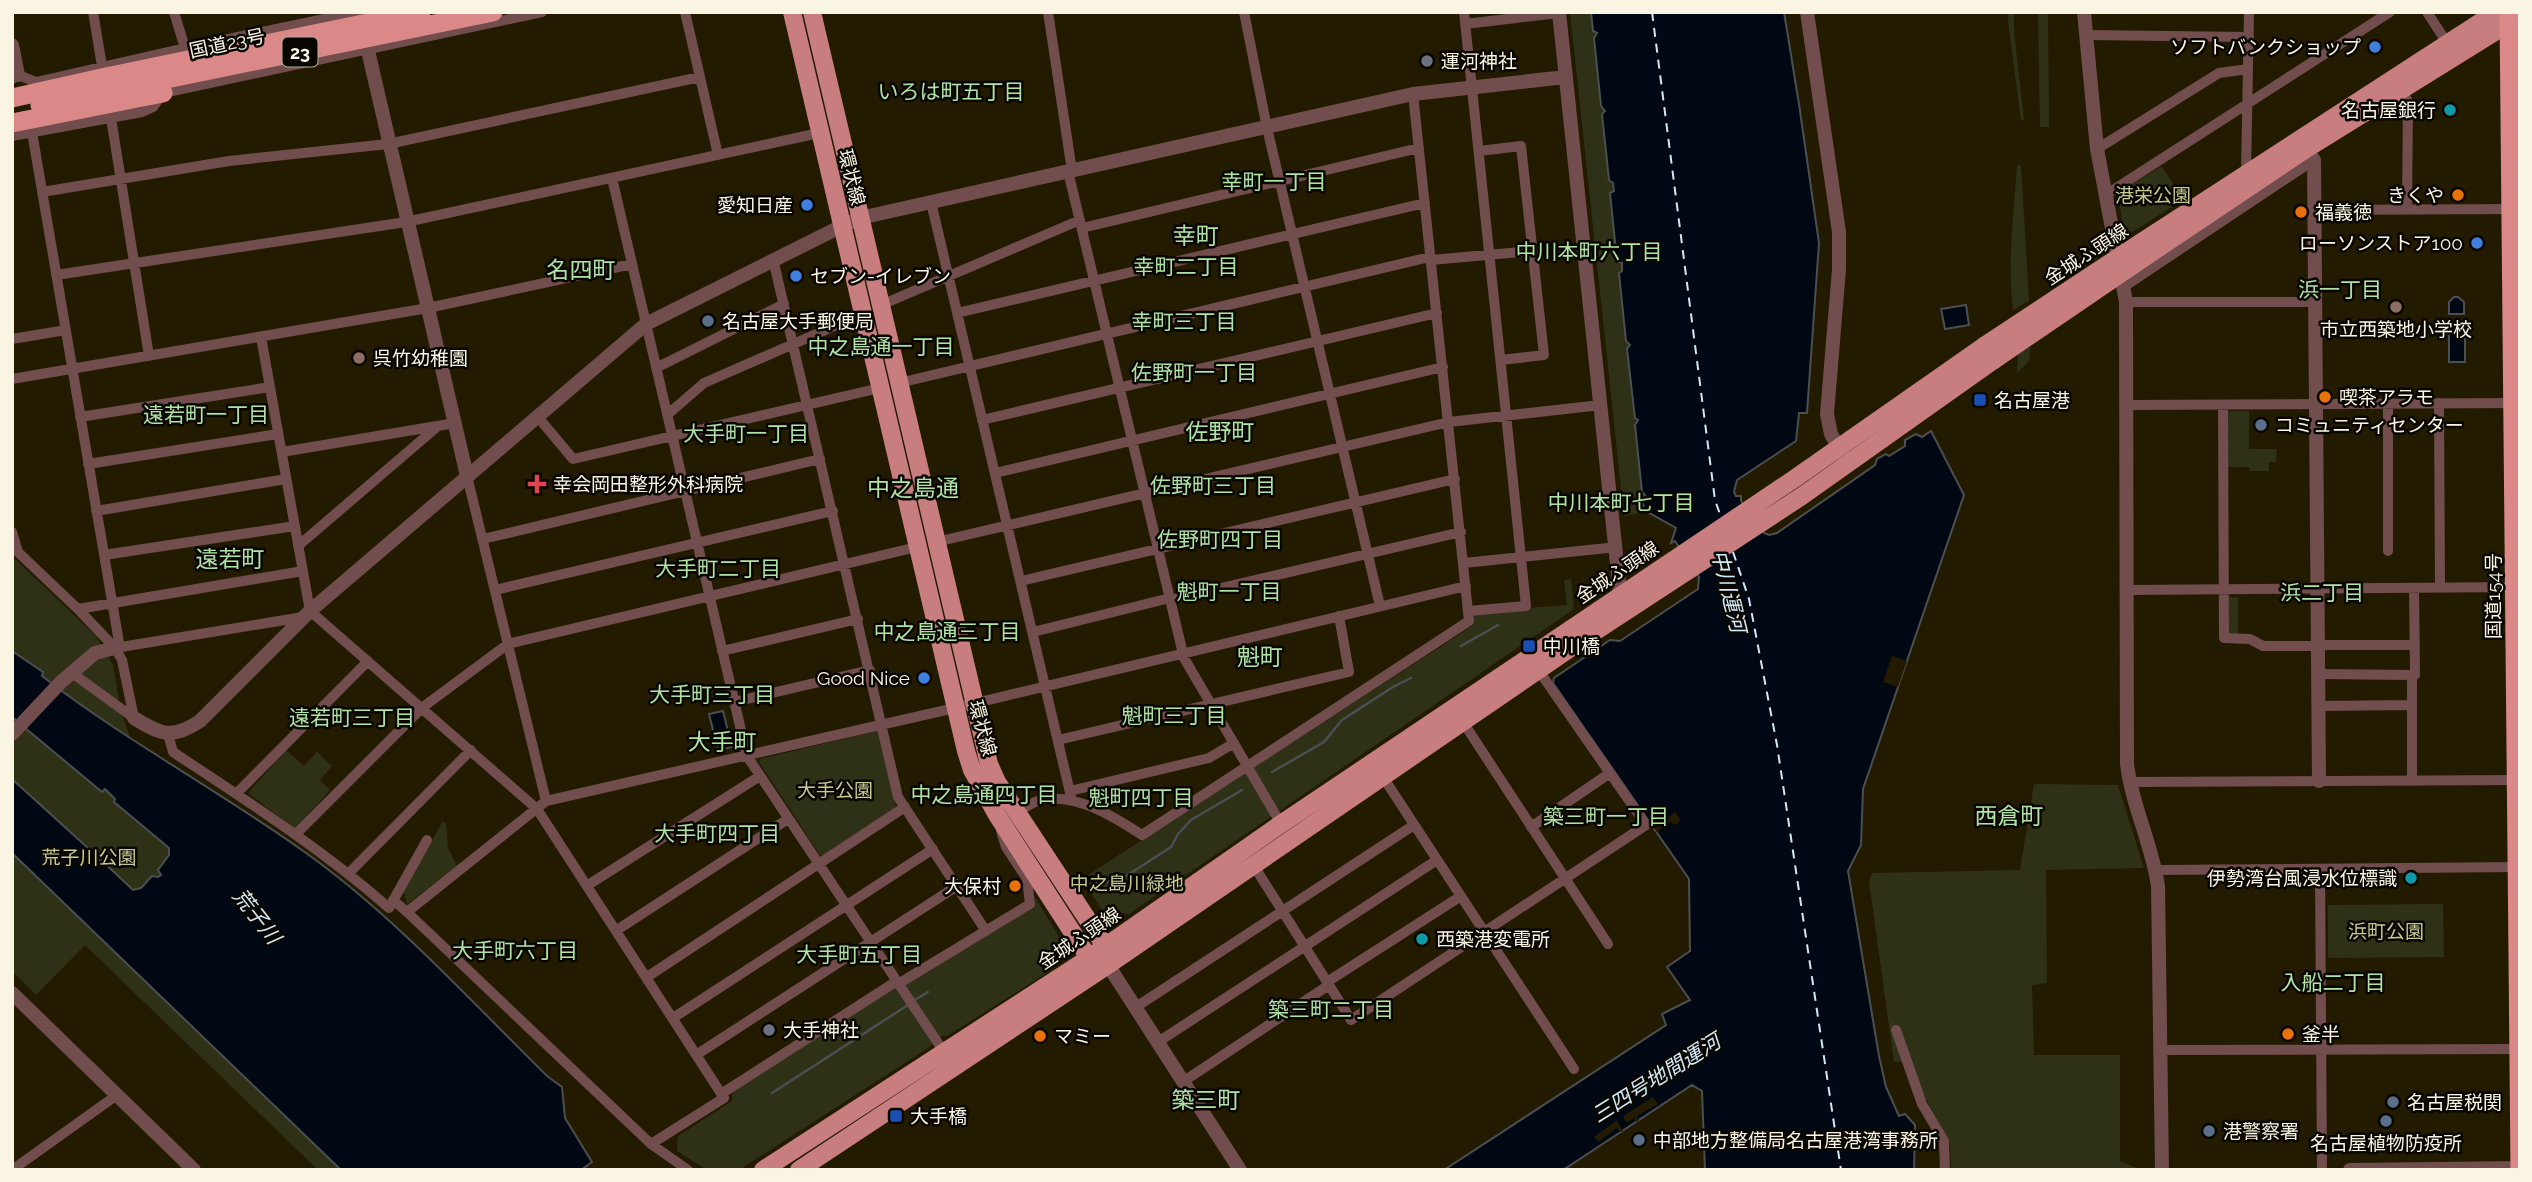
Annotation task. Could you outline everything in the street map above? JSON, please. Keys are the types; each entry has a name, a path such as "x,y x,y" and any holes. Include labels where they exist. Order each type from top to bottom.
{"highway":[{"name":"国道23号","path":"12,98 25,87 421,12"},
{"name":"国道23号","path":"25,87 493,12"},
{"name":"国道154号","path":"2508,16 2516,209 2516,780 2520,1168"},
{"name":"国道23号","path":"12,113 25,87"},
{"path":"12,123 163,93"}],"main road":[{"name":"環状線","path":"792,12 955,708 972,770 997,815 1089,958"},
{"name":"環状線","path":"812,12 989,764 997,782 1105,946 1108,965"},
{"name":"金城ふ頭線","path":"2143,250 2310,155 2508,16"},
{"name":"金城ふ頭線","path":"763,1170 1089,958 1282,824 1652,583 1794,479 1843,455 2143,250 2246,173 2447,43 2508,16"},
{"name":"金城ふ頭線","path":"1652,583 1802,496 1843,455"},
{"name":"金城ふ頭線","path":"799,1170 1108,965 1539,671 1622,603"},
{"path":"1089,958 1108,965"}],"street":[{"path":"93,12 102,66"},
{"path":"174,12 185,48"},
{"path":"12,45 25,87 102,66 359,12 508,644 541,805 588,885 724,1098 651,1144"},
{"path":"12,136 111,118 153,107 163,93 542,12"},
{"path":"685,12 719,155"},
{"path":"1048,12 1070,171 1081,224 1183,653 1282,824"},
{"path":"1244,12 1279,181 1380,606"},
{"path":"1807,12 1839,232 1839,268 1827,414 1831,434 1843,455"},
{"path":"2084,12 2097,149 2125,286 2127,755 2130,782 2156,870 2162,1170"},
{"path":"2246,173 2249,12"},
{"path":"2107,194 2390,12"},
{"path":"2427,12 2447,43"},
{"path":"1468,611 1526,606 1465,18 1516,15 1559,13 1622,603"},
{"path":"2087,35 2249,37"},
{"path":"2097,149 2219,73 2248,69"},
{"path":"42,192 229,161 388,144 700,77"},
{"path":"67,678 157,732 168,734 189,729 306,614 646,324 773,258 860,218 1413,94 1566,77"},
{"path":"2403,90 2408,102 2407,209"},
{"path":"1071,796 1142,835 1469,621 1413,94"},
{"path":"111,118 149,356"},
{"path":"32,132 118,648 134,718"},
{"path":"56,275 407,222 819,134"},
{"path":"1479,151 1521,146 1544,355 1501,360"},
{"path":"881,305 1081,224 1419,148"},
{"path":"2310,155 2314,210 2317,404 2319,781"},
{"path":"2125,286 2310,155"},
{"path":"612,178 747,756 954,1067"},
{"path":"931,202 1071,796"},
{"path":"957,313 1425,204"},
{"path":"2314,210 2516,209"},
{"path":"900,383 1431,258 1532,251"},
{"path":"773,258 898,797 986,931"},
{"path":"12,379 428,308 632,264"},
{"path":"2126,302 2315,302"},
{"path":"656,368 784,304"},
{"path":"982,420 1437,313"},
{"path":"667,415 704,383 862,314"},
{"path":"12,339 66,330"},
{"path":"261,337 303,571 306,614"},
{"path":"995,473 1443,367"},
{"path":"80,417 270,387"},
{"path":"537,416 573,459 880,388"},
{"path":"2439,403 2440,588"},
{"path":"2126,405 2517,403"},
{"path":"2388,404 2388,551"},
{"path":"936,542 1449,422 1601,405"},
{"path":"2223,405 2224,638 2250,639 2263,646 2415,645"},
{"path":"282,452 455,424"},
{"path":"298,546 438,426"},
{"path":"88,464 278,434"},
{"path":"482,539 820,459"},
{"path":"96,511 286,479"},
{"path":"1021,580 1455,479"},
{"path":"495,590 833,511"},
{"path":"104,555 295,526"},
{"path":"1033,632 1461,532"},
{"path":"13,536 18,552 118,648"},
{"path":"296,834 423,708 508,644 917,547"},
{"path":"1464,563 1617,547"},
{"path":"78,609 303,571"},
{"path":"407,912 541,805 1466,586"},
{"path":"2126,590 2518,587"},
{"path":"2412,780 2414,588"},
{"path":"15,732 95,653 306,614 368,661 471,750 541,805"},
{"path":"1339,616 1349,672 1363,690"},
{"path":"722,651 858,619"},
{"path":"236,794 368,661"},
{"path":"734,702 870,670"},
{"path":"1254,866 1351,1020 1646,825 1539,671"},
{"path":"1058,740 1349,672"},
{"path":"2319,674 2412,675"},
{"path":"2319,706 2412,705"},
{"path":"1463,722 1608,944"},
{"path":"168,734 173,752 296,834 349,873 389,908 427,840"},
{"path":"1017,812 1039,800 1071,796 1209,758 1234,743"},
{"path":"349,873 471,750"},
{"path":"1531,827 1609,773"},
{"path":"588,885 760,776"},
{"path":"1383,777 1574,1069"},
{"path":"2130,782 2516,780"},
{"path":"647,977 905,807"},
{"path":"721,1094 1030,904 1027,879 1006,847 997,815"},
{"path":"617,930 788,819"},
{"path":"1136,1007 1414,825"},
{"path":"673,1018 933,849"},
{"path":"1158,1042 1437,860"},
{"path":"2156,870 2518,867"},
{"path":"2319,869 2322,1170"},
{"path":"696,1055 957,887"},
{"path":"1184,1082 1461,896"},
{"path":"393,900 651,1144 688,1170"},
{"path":"1108,965 1240,1170"},
{"path":"12,993 194,1170"},
{"path":"1896,1030 1922,1104 1944,1141 1945,1170"},
{"path":"2160,1050 2518,1049"},
{"path":"12,1170 117,1095"},
{"path":"2350,1170 2520,1168"}],"green space":[{"path":"1570,12 1591,12 1593,30 1597,32 1594,38 1601,106 1605,111 1602,114 1609,180 1613,183 1614,192 1626,341 1630,344 1627,350 1646,495 1643,510 1646,512 1624,516"},
{"path":"2007,12 2014,12 2024,120 2021,121"},
{"path":"2038,12 2048,12 2049,127 2040,127"},
{"path":"2021,165 2029,301 2013,310 2012,238 2017,166"},
{"name":"港栄公園","path":"2162,166 2183,200 2124,237 2119,198 2121,191"},
{"path":"2031,345 2029,361 2017,373 2018,353"},
{"path":"2226,411 2249,411 2249,449 2277,449 2276,462 2269,462 2269,471 2250,471 2249,467 2226,467"},
{"name":"荒子川公園","path":"12,552 14,558 96,636 113,665 121,712 169,848 141,977 341,1170 318,1170 85,945 36,995 12,971"},
{"name":"中之島川緑地","path":"1571,579 1574,609 1129,914 1102,910 1082,879 1474,625 1473,612 1567,605 1564,580"},
{"path":"2227,597 2238,597 2238,636 2227,634"},
{"name":"大手公園","path":"877,731 881,733 896,807 825,855 820,855 759,762 760,759"},
{"path":"286,750 304,766 317,752 332,766 320,780 330,790 295,829 248,793"},
{"path":"2034,784 2118,785 2144,868 2046,870 2047,983 2032,985 2034,1055 2120,1055 2120,1161 2141,1170 1951,1170 1950,1143 1905,1061 1894,1062 1869,881 1872,873 2020,870"},
{"path":"443,821 446,824 448,848 457,866 407,904 403,891"},
{"name":"中之島川緑地","path":"1035,897 1059,937 1053,969 947,1036 942,1036 925,1050 739,1170 707,1170 677,1151 678,1136 732,1101 733,1091 885,991 1033,908"},
{"name":"浜町公園","path":"2443,904 2444,957 2328,958 2328,905"}],"water":[{"path":"1591,12 1784,12 1819,243 1807,413 1799,413 1796,441 1737,480 1734,492 1736,496 1741,496 1741,501 1764,533 1777,533 1875,465 1877,459 1886,454 1889,456 1905,446 1905,440 1916,434 1922,437 1931,431 1964,495 1863,789 1861,845 1848,871 1886,1087 1899,1116 1905,1114 1915,1125 1914,1170 1705,1170 1702,1091 1692,1085 1563,1170 1444,1170 1666,1025 1662,1014 1690,1000 1667,967 1690,951 1689,879 1553,683 1554,678 1610,640 1620,641 1698,589 1699,577 1675,541 1671,543 1676,528 1644,510 1642,499 1645,495 1642,492 1635,425 1638,420 1635,418 1627,349 1630,345 1626,341 1619,273 1622,271 1622,263 1617,261 1610,193 1614,191 1613,183 1609,180 1602,114 1605,111 1601,106 1594,38 1597,33 1593,31"},
{"path":"2454,297 2464,302 2464,314 2449,314 2449,302"},
{"path":"1966,305 1969,325 1945,329 1941,309"},
{"path":"2449,325 2465,325 2465,362 2449,362"},
{"name":"荒子川","path":"12,651 106,722 306,853 370,904 430,959 547,1076 562,1087 565,1118 592,1162 581,1170 341,1170 12,853 12,779 89,849 99,862 101,860 133,890 141,888 152,876 161,875 158,870 169,855 169,848 114,802 115,799 105,789 102,792 12,717"},
{"path":"723,711 732,747 718,750 709,714"}],"pier":[{"path":"1892,656 1907,661 1898,687 1883,682"},
{"path":"1675,812 1681,820 1676,825 1670,822 1657,832 1654,828"},
{"path":"1653,1097 1658,1104 1637,1116 1639,1120 1636,1122 1634,1118 1627,1123 1623,1116"},
{"path":"1617,1120 1623,1131 1620,1132 1617,1128 1598,1142 1594,1137"}],"waterway":[{"path":"1461,646 1498,625"},
{"path":"1272,772 1324,742 1342,720 1411,678"},
{"path":"1096,883 1120,880 1171,847 1178,834 1191,820 1242,790"},
{"path":"913,1001 928,992"},
{"path":"772,1093 908,1005"}],"ferry route":[{"path":"1652,12 1715,500 1721,517"},
{"path":"1733,552 1749,599 1777,745 1841,1170"}],"place":[{"name":"ソフトバンクショップ","path":"2375,47"},
{"name":"運河神社","path":"1427,61"},
{"name":"名古屋銀行","path":"2450,110"},
{"name":"きくや","path":"2458,195"},
{"name":"愛知日産","path":"807,205"},
{"name":"福義徳","path":"2301,212"},
{"name":"ローソンストア100","path":"2477,243"},
{"name":"セブン-イレブン","path":"796,276"},
{"name":"市立西築地小学校","path":"2396,307"},
{"name":"名古屋大手郵便局","path":"708,321"},
{"name":"呉竹幼稚園","path":"359,358"},
{"name":"喫茶アラモ","path":"2325,397"},
{"name":"名古屋港","path":"1980,400"},
{"name":"コミュニティセンター","path":"2261,425"},
{"name":"幸会岡田整形外科病院","path":"537,484"},
{"name":"中川橋","path":"1529,646"},
{"name":"Good Nice","path":"924,678"},
{"name":"伊勢湾台風浸水位標識","path":"2411,878"},
{"name":"大保村","path":"1015,886"},
{"name":"西築港変電所","path":"1422,939"},
{"name":"大手神社","path":"769,1030"},
{"name":"釜半","path":"2288,1034"},
{"name":"マミー","path":"1040,1036"},
{"name":"名古屋税関","path":"2393,1102"},
{"name":"大手橋","path":"896,1116"},
{"name":"名古屋植物防疫所","path":"2386,1121"},
{"name":"港警察署","path":"2209,1131"},
{"name":"中部地方整備局名古屋港湾事務所","path":"1639,1140"}],"district":[{"name":"いろは町五丁目","path":"951,91"},
{"name":"幸町一丁目","path":"1274,181"},
{"name":"幸町","path":"1196,235"},
{"name":"中川本町六丁目","path":"1589,251"},
{"name":"幸町二丁目","path":"1186,266"},
{"name":"名四町","path":"581,269"},
{"name":"浜一丁目","path":"2340,289"},
{"name":"幸町三丁目","path":"1184,321"},
{"name":"中之島通一丁目","path":"881,346"},
{"name":"佐野町一丁目","path":"1194,372"},
{"name":"遠若町一丁目","path":"206,414"},
{"name":"佐野町","path":"1220,431"},
{"name":"大手町一丁目","path":"746,433"},
{"name":"佐野町三丁目","path":"1213,485"},
{"name":"中之島通","path":"913,487"},
{"name":"中川本町七丁目","path":"1621,502"},
{"name":"佐野町四丁目","path":"1220,539"},
{"name":"遠若町","path":"230,558"},
{"name":"大手町二丁目","path":"718,568"},
{"name":"魁町一丁目","path":"1229,591"},
{"name":"浜二丁目","path":"2322,592"},
{"name":"中之島通三丁目","path":"947,631"},
{"name":"魁町","path":"1260,656"},
{"name":"大手町三丁目","path":"712,694"},
{"name":"魁町三丁目","path":"1174,715"},
{"name":"遠若町三丁目","path":"352,717"},
{"name":"大手町","path":"722,741"},
{"name":"中之島通四丁目","path":"984,794"},
{"name":"魁町四丁目","path":"1141,797"},
{"name":"西倉町","path":"2009,815"},
{"name":"築三町一丁目","path":"1606,816"},
{"name":"大手町四丁目","path":"717,833"},
{"name":"大手町六丁目","path":"515,950"},
{"name":"大手町五丁目","path":"859,954"},
{"name":"入船二丁目","path":"2333,982"},
{"name":"築三町二丁目","path":"1331,1009"},
{"name":"築三町","path":"1206,1099"}],"water label":[{"name":"中川運河","path":"1729,591"},
{"name":"三四号地間運河","path":"1656,1078"}]}
